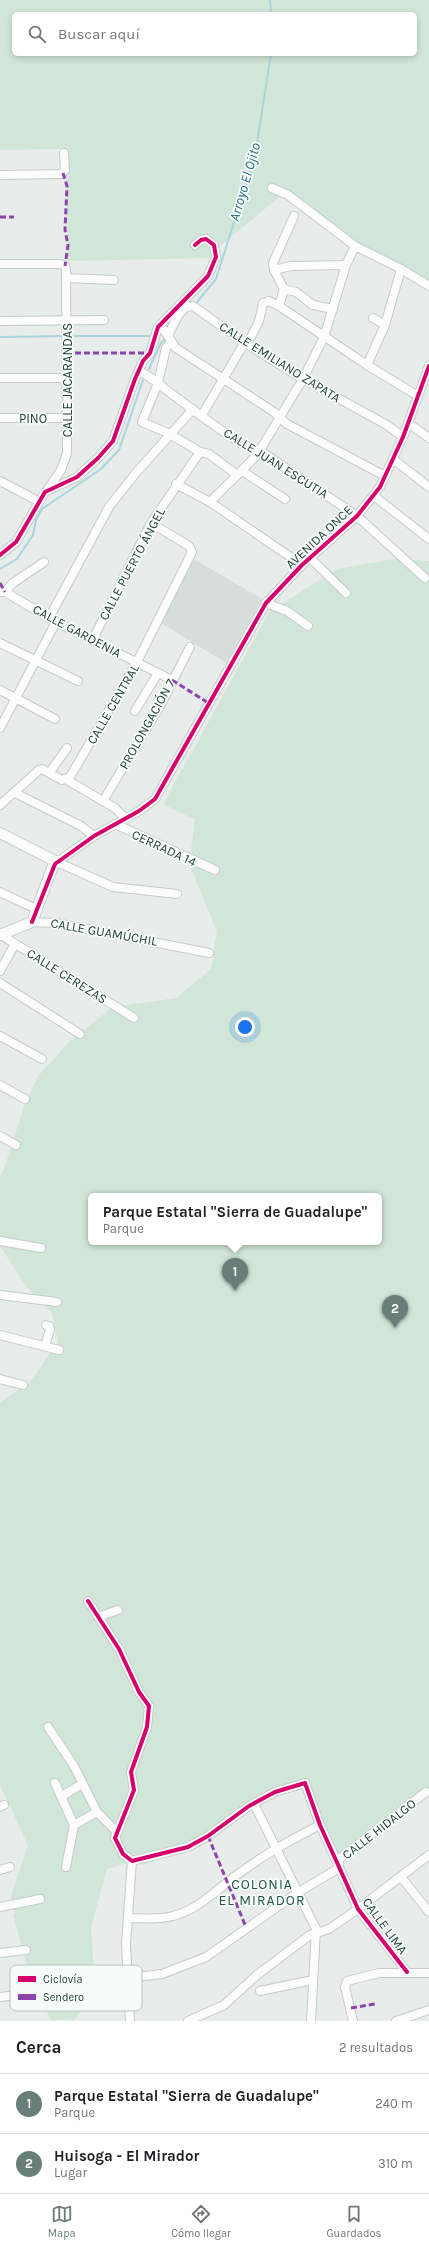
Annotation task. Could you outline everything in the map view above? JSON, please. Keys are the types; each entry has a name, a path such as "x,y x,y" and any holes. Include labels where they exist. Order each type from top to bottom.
{"street":[{"path":"0,175 63,173 64,153"},
{"path":"272,188 288,195 355,246 401,269 429,286"},
{"path":"279,306 284,290 274,270 274,259 294,216"},
{"path":"48,489 77,477 107,448 116,434 143,361 150,353 158,327 212,272 216,257 214,245 206,239 201,240 195,245"},
{"path":"210,502 260,452 303,379 324,337 346,265 355,246"},
{"name":"CALLE JACARANDAS","path":"0,264 65,266 67,278 67,458 38,502 16,542 0,555"},
{"path":"274,270 291,266 346,265"},
{"path":"367,365 386,325 401,269"},
{"path":"67,278 114,280"},
{"path":"284,290 296,292 313,305 333,309"},
{"path":"202,415 245,343 251,337 259,321 263,303 269,301 279,306 367,365 418,396"},
{"name":"CALLE EMILIANO ZAPATA","path":"170,434 142,422 158,383 169,339 182,311 191,306 245,343 303,379 387,425 403,437"},
{"path":"373,318 386,325"},
{"path":"0,321 104,320"},
{"path":"158,327 176,348 280,417 287,424 386,476"},
{"name":"AVENIDA ONCE","path":"57,862 94,836 149,804 159,793 266,602 302,565 357,516 374,496 386,476 403,437 418,396 426,385 429,366"},
{"name":"CALLE JUAN ESCUTIA","path":"139,371 153,378 202,415 357,516 425,578"},
{"path":"0,378 66,378"},
{"path":"0,728 109,507 193,408"},
{"name":"PINO","path":"0,418 67,418"},
{"path":"408,423 429,438"},
{"path":"170,434 200,452 208,454 285,499"},
{"name":"CALLE PUERTO ÁNGEL","path":"93,639 151,523 176,484 199,456 200,452"},
{"path":"393,459 429,486"},
{"path":"0,481 38,502"},
{"path":"176,484 210,502 302,565"},
{"path":"374,496 429,538"},
{"name":"CALLE CENTRAL","path":"67,780 137,662 192,554 192,550 189,546 151,523"},
{"path":"310,558 346,593"},
{"path":"2,592 44,562"},
{"name":"CALLE GARDENIA","path":"2,592 53,620 172,680"},
{"path":"266,602 287,611 308,626"},
{"path":"0,643 78,681"},
{"name":"PROLONGACIÓN 7","path":"103,801 160,706 190,647"},
{"path":"135,711 158,673"},
{"path":"0,690 54,719"},
{"path":"50,772 67,748"},
{"path":"0,805 42,769 50,772 62,780 67,780 115,808 125,818"},
{"path":"15,793 81,826 94,836"},
{"name":"CERRADA 14","path":"115,824 215,870"},
{"path":"0,833 57,862 113,887 176,894"},
{"path":"32,922 53,866 57,862"},
{"path":"0,892 36,909"},
{"name":"CALLE GUAMÚCHIL","path":"0,935 32,922 56,923 209,953"},
{"name":"CALLE CEREZAS","path":"0,935 134,1018"},
{"path":"0,971 16,944"},
{"path":"0,983 80,1034"},
{"path":"0,1036 42,1059"},
{"path":"0,1085 25,1099"},
{"path":"0,1136 16,1145"},
{"path":"0,1241 41,1248"},
{"path":"0,1295 57,1302"},
{"path":"45,1346 50,1329 49,1326 46,1325"},
{"path":"0,1335 59,1350"},
{"path":"0,1379 23,1385"},
{"path":"88,1601 118,1649 139,1692 149,1706 147,1727 131,1772 134,1790 116,1831 116,1840 123,1854 132,1861"},
{"path":"98,1617 118,1610"},
{"path":"48,1727 74,1766 97,1812 116,1831"},
{"path":"55,1783 74,1825 66,1867"},
{"name":"CALLE LIMA","path":"254,1804 275,1792 304,1783 320,1825 358,1910 407,1972"},
{"path":"62,1796 82,1784"},
{"name":"CALLE HIDALGO","path":"142,1976 162,1974 206,1957 297,1893 339,1868 339,1859 426,1792"},
{"path":"132,1861 172,1852 199,1842 244,1808 254,1804 314,1925 316,1933 311,2021"},
{"path":"74,1825 97,1812"},
{"path":"128,1918 165,1918 184,1912 212,1896 242,1871 276,1847 320,1825"},
{"path":"188,2021 224,2005 257,1974 316,1933 328,1930 358,1910 429,1855"},
{"path":"127,1965 126,1944 132,1861"},
{"path":"0,1870 10,1867"},
{"path":"401,1877 429,1912"},
{"path":"0,1907 40,1899"},
{"path":"0,1954 26,1950"},
{"path":"353,2021 345,1983 379,1973 429,1973"},
{"path":"260,1991 313,1980"},
{"path":"0,1997 10,1996"},
{"path":"396,2021 429,2010"},
{"path":"130,2011 130,2021"}],"shaded area":[{"path":"194,559 262,599 226,663 161,623"}],"green space":[{"path":"0,0 429,0 429,286 354,244 283,194 219,247 213,258 68,261 66,149 0,150"},
{"path":"394,559 429,561 429,1796 338,1857 308,1791 297,1789 265,1801 199,1845 143,1865 130,1862 107,1869 91,1927 93,1965 27,1965 13,1914 15,1913 11,1896 28,1845 0,1785 0,1403 31,1380 58,1342 52,1313 26,1286 0,1246 0,1176 4,1169 25,1103 38,1076 70,1041 113,1007 176,998 211,969 217,931 189,864 195,820 163,804 269,612 337,569"},
{"path":"46,2011 81,2011 74,2021 70,2019 51,2021"}],"waterway":[{"name":"Arroyo El Ojito","path":"270,0 271,12"},
{"name":"Arroyo El Ojito","path":"197,302 216,279 255,156 271,56"},
{"name":"Arroyo El Ojito","path":"0,337 65,336"},
{"name":"Arroyo El Ojito","path":"69,336 153,336"},
{"name":"Arroyo El Ojito","path":"149,369 161,343 167,337"},
{"name":"Arroyo El Ojito","path":"0,569 17,559 33,535 36,520 42,509 101,469 119,450 143,380"}],"marked path":[{"path":"63,173 67,186 65,230 68,245 65,266"},
{"path":"0,217 14,217"},
{"path":"66,353 150,353"},
{"path":"0,583 5,592"},
{"path":"172,680 210,704"},
{"path":"208,1836 246,1927"},
{"path":"351,2008 375,2004"}],"cycle path":[{"path":"0,555 16,542 45,492 77,477 98,458 113,441 135,379 143,361 150,353 158,327 208,276 216,257 214,245 206,239 201,240 195,245"},
{"path":"32,922 55,864 94,836 139,811 155,799 266,603 302,565 357,516 380,487 403,437 429,366"},
{"path":"88,1601 119,1649 139,1692 149,1706 147,1727 131,1772 134,1790 115,1838 123,1854 132,1861 188,1847 208,1836 249,1806 275,1792 305,1783 320,1825 358,1909 407,1972"}],"place":[{"name":"Parque Estatal \"Sierra de Guadalupe\"","path":"235,1291"},
{"name":"Huisoga - El Mirador","path":"395,1328"}],"district":[{"name":"COLONIA EL MIRADOR","path":"262,1892"}]}
